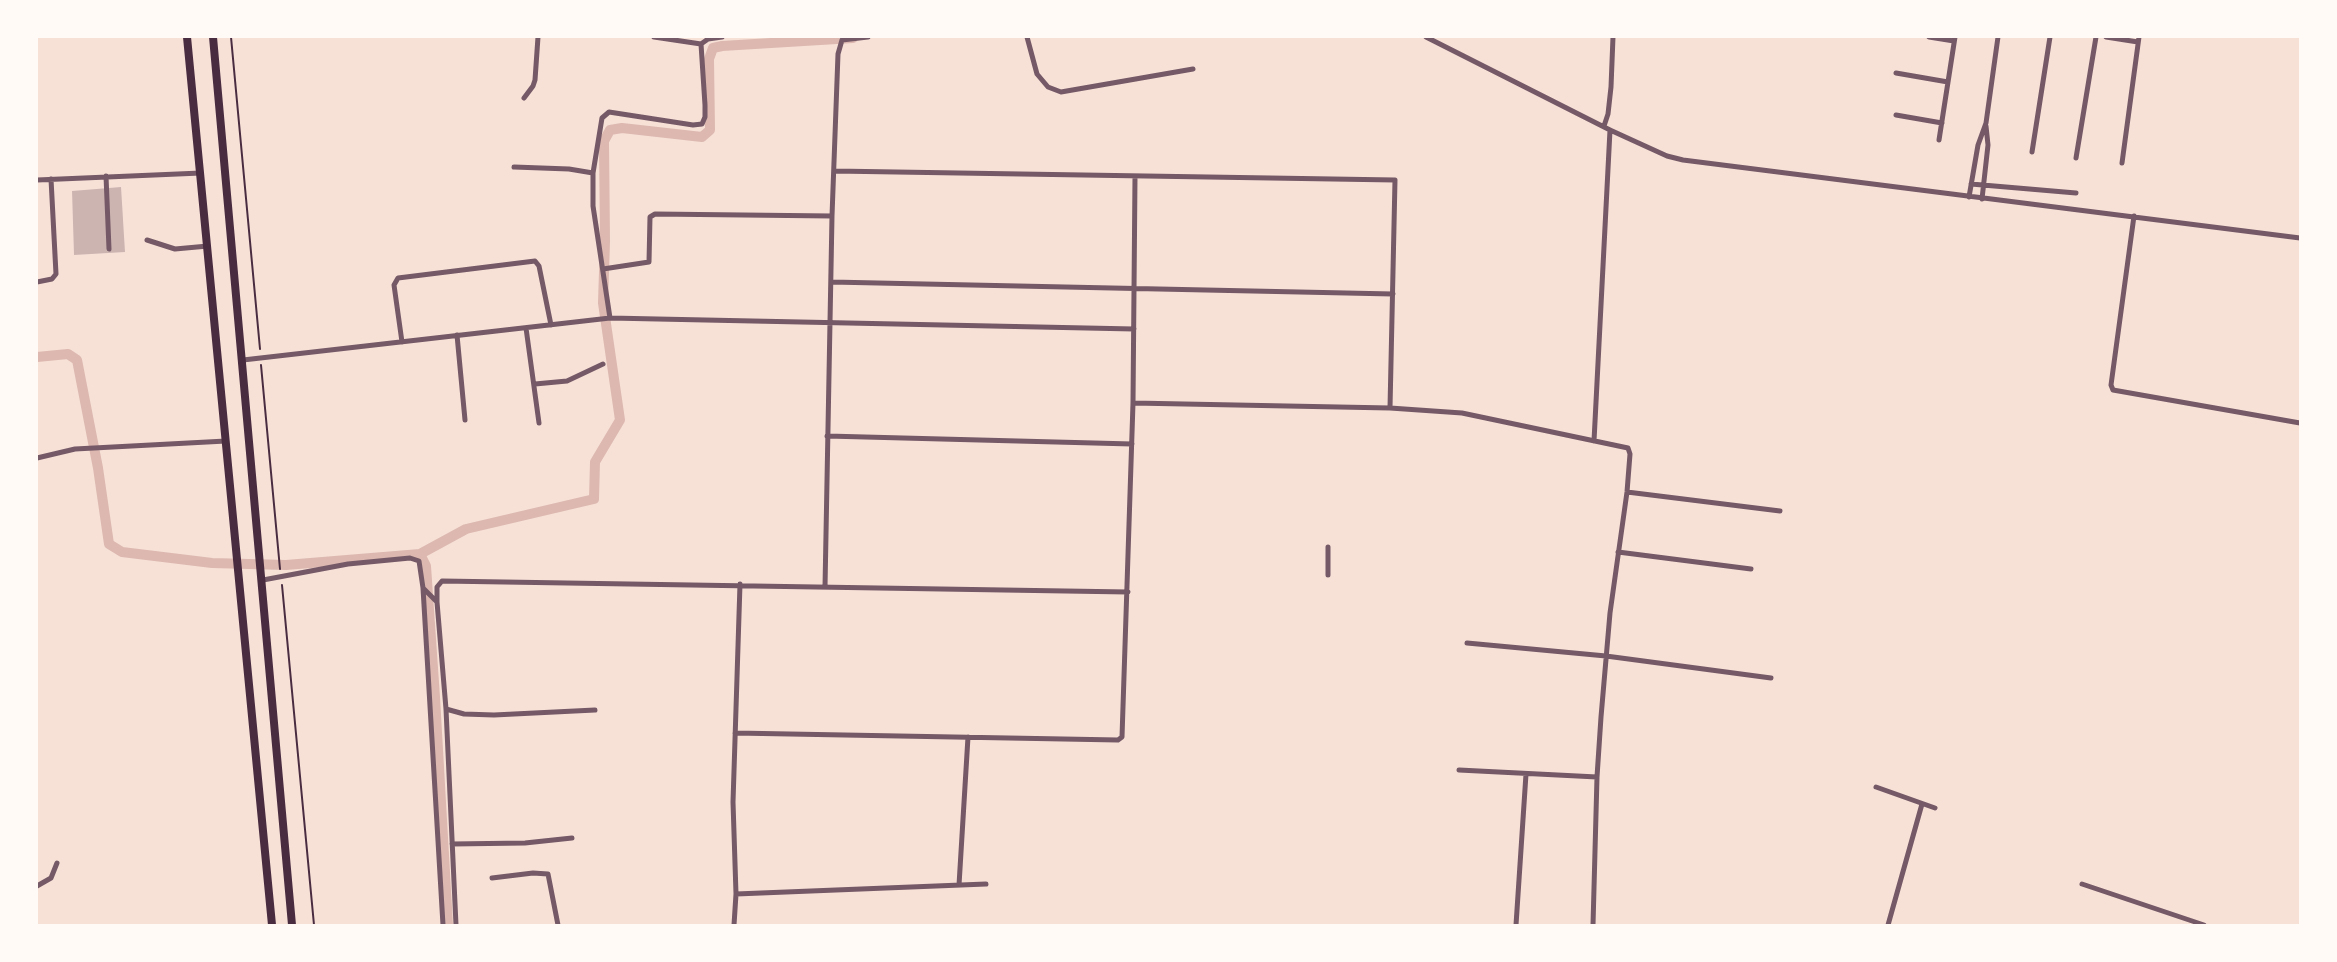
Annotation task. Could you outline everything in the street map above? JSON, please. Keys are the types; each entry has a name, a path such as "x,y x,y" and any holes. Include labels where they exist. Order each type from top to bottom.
{"main road":[{"path":"187,37 272,925"},
{"path":"213,37 292,925"}],"street":[{"path":"524,98 533,86 538,37"},
{"path":"654,37 701,44 708,39 722,37"},
{"path":"825,587 832,216 839,46 845,38 868,37"},
{"path":"1027,37 1037,74 1048,87 1061,92 1193,68"},
{"path":"1426,37 1610,130 1683,160 2300,238"},
{"path":"1604,126 1611,87 1613,37"},
{"path":"1928,37 1955,39 1939,139"},
{"path":"1982,199 1987,145 1986,123 1997,37"},
{"path":"2032,152 2050,37"},
{"path":"2077,158 2096,37"},
{"path":"2106,37 2138,39 2122,163"},
{"path":"609,318 593,206 593,173 604,114 617,113 693,125 702,124 705,105 701,44"},
{"path":"1896,74 1948,82"},
{"path":"1896,116 1942,123"},
{"path":"1969,197 1978,145 1986,123"},
{"path":"1594,440 1610,130"},
{"path":"514,167 569,169 593,173"},
{"path":"834,171 1395,180 1390,408"},
{"path":"37,180 201,173"},
{"path":"106,176 109,249"},
{"path":"735,733 1118,740 1122,737 1133,403 1135,177"},
{"path":"37,282 52,279 56,274 51,179"},
{"path":"1971,184 2076,193"},
{"path":"603,269 649,262 650,217 655,214 832,216"},
{"path":"2134,216 2111,385 2113,390 2300,423"},
{"path":"147,240 175,249 208,246"},
{"path":"402,342 394,285 398,278 535,261 539,266 551,325"},
{"path":"831,282 1393,293"},
{"path":"243,360 609,318 1134,329"},
{"path":"526,328 539,424"},
{"path":"457,335 465,420"},
{"path":"535,384 568,381 603,364"},
{"path":"1133,403 1390,408 1462,413 1625,446 1630,451 1606,656 1597,777 1593,925"},
{"path":"827,436 1132,444"},
{"path":"37,458 98,448 226,441"},
{"path":"1627,492 1780,512"},
{"path":"1328,547 1328,575"},
{"path":"1618,552 1751,569"},
{"path":"262,580 280,572 410,558 419,561 424,589 443,925"},
{"path":"456,925 446,709 436,601 438,584 447,579 1128,592"},
{"path":"734,925 736,894 733,802 740,584"},
{"path":"424,589 436,601"},
{"path":"1467,643 1606,656 1771,678"},
{"path":"446,709 464,715 595,710"},
{"path":"960,885 968,737"},
{"path":"1459,770 1597,777"},
{"path":"1516,925 1526,774"},
{"path":"1876,787 1935,808"},
{"path":"1888,925 1922,804"},
{"path":"452,844 525,844 572,838"},
{"path":"37,886 51,878 57,863"},
{"path":"492,878 548,874 558,925"},
{"path":"736,894 986,884"},
{"path":"2082,884 2204,925"},
{"path":"2171,925 2172,915"}],"path":[{"path":"231,37 314,925"}],"building":[{"path":"121,187 125,252 74,255 72,191"}],"waterway":[{"path":"37,357 68,354 77,360 98,468 109,544 122,552 212,563 286,565 420,554 466,529 594,499 595,462 620,420 603,303 604,141 610,130 622,128 702,137 710,130 709,59 713,48 853,38"},
{"path":"420,554 426,566 448,925"}]}
